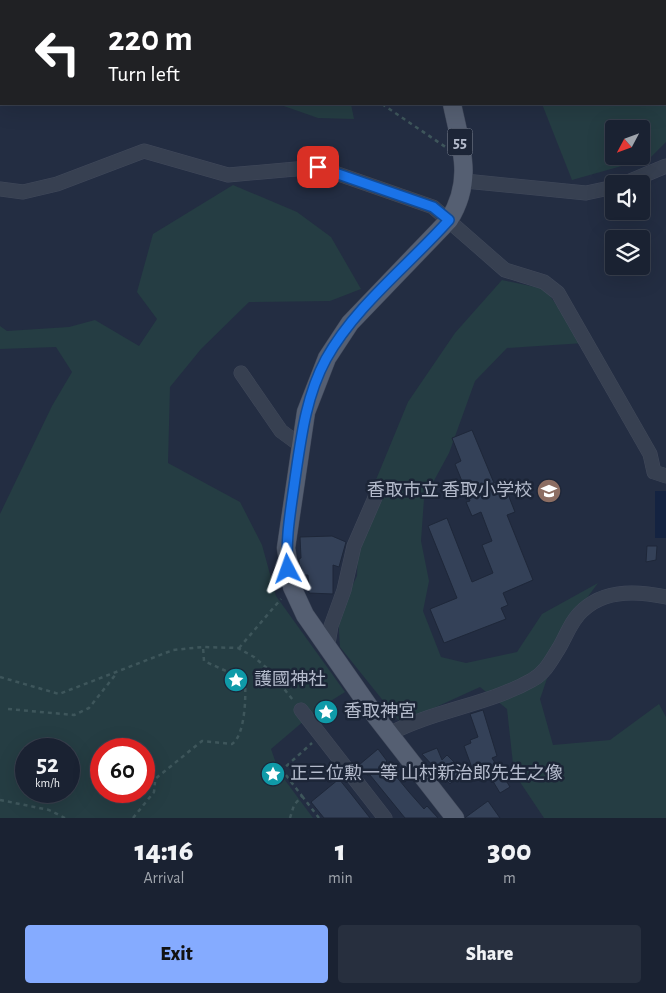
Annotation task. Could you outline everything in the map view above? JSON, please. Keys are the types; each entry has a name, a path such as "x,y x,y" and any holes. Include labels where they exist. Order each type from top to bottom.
{"main road":[{"name":"55","path":"452,105 464,160 464,181 460,200 449,220 350,323 326,358 306,412 286,548 292,587 305,615 327,650 389,734 455,818"}],"street":[{"path":"0,189 23,192 56,184 144,150 228,175 318,167 433,207 505,270 544,282 558,293 650,454 654,472 666,476"},
{"path":"644,175 666,166"},
{"path":"464,181 586,193 605,189"},
{"path":"241,373 281,431 300,445"},
{"path":"327,650 331,626 344,590 354,546 377,493"},
{"path":"389,734 403,727 458,710 531,681 546,669 582,610 599,599 633,592 666,597"},
{"path":"299,707 385,818"}],"path":[{"path":"383,105 464,160"},
{"path":"238,648 292,587"},
{"path":"155,779 202,741 232,744 237,739 244,708 245,683 237,676 204,661 203,647"},
{"path":"0,676 59,694 172,650 203,647 238,648 254,657 268,669 299,707"},
{"path":"8,709 74,715 89,708 117,673"},
{"path":"319,818 282,770 321,735"},
{"path":"290,818 294,805 302,796"},
{"path":"0,800 49,810 64,818"},
{"path":"133,818 145,803"}],"green space":[{"path":"281,105 351,105 354,119 318,118"},
{"path":"542,105 666,105 666,142 650,158 650,120 605,120 605,165 625,165 572,180"},
{"path":"233,185 297,212 331,237 361,289 330,301 249,302 201,349 170,387 168,463 240,502 262,545 276,596 345,692 318,709 271,749 279,772 313,818 0,818 0,514 52,406 72,372 56,347 0,349 0,326 7,331 69,327 95,320 139,346 157,319 137,292 153,234"},
{"path":"502,280 545,289 584,343 507,348 475,381 449,453 424,499 421,541 429,581 423,611 441,657 466,663 517,652 542,614 598,583 564,629 540,699 553,745 610,740 659,704 666,717 666,818 544,818 514,773 507,709 480,687 401,723 340,647 338,615 357,576 359,521 408,402 455,333"}],"water":[{"path":"655,491 666,491 666,538 655,538"}],"building":[{"path":"472,430 494,483 502,479 515,512 507,515 533,580 503,593 508,605 501,608 506,619 444,643 430,609 457,598 428,526 447,518 472,582 493,573 482,545 492,541 481,512 472,516 466,502 470,501 455,464 461,461 452,438"},
{"path":"332,536 346,542 339,567 333,565 333,594 309,593 308,575 301,575 299,562 301,558 300,537"},
{"path":"647,546 657,546 656,560 646,562"},
{"path":"483,710 497,756 492,758 510,787 500,793 485,768 475,776 464,746 471,743 470,740 478,737 470,714"},
{"path":"437,748 442,760 447,755 463,771 450,784 422,754"},
{"path":"378,749 387,761 385,763 409,792 424,809 427,806 438,818 405,818 370,775 368,776 359,765"},
{"path":"339,779 370,818 324,818 311,802"},
{"path":"488,801 500,818 465,818 466,817"}],"place":[{"name":"香取市立 香取小学校","path":"549,491"},
{"name":"護國神社","path":"236,680"},
{"name":"香取神宮","path":"326,712"},
{"name":"正三位勲一等 山村新治郎先生之像","path":"273,774"}],"route":[{"path":"288,569 286,548 300,445 306,412 326,358 350,323 449,220 433,207 318,167"}]}
